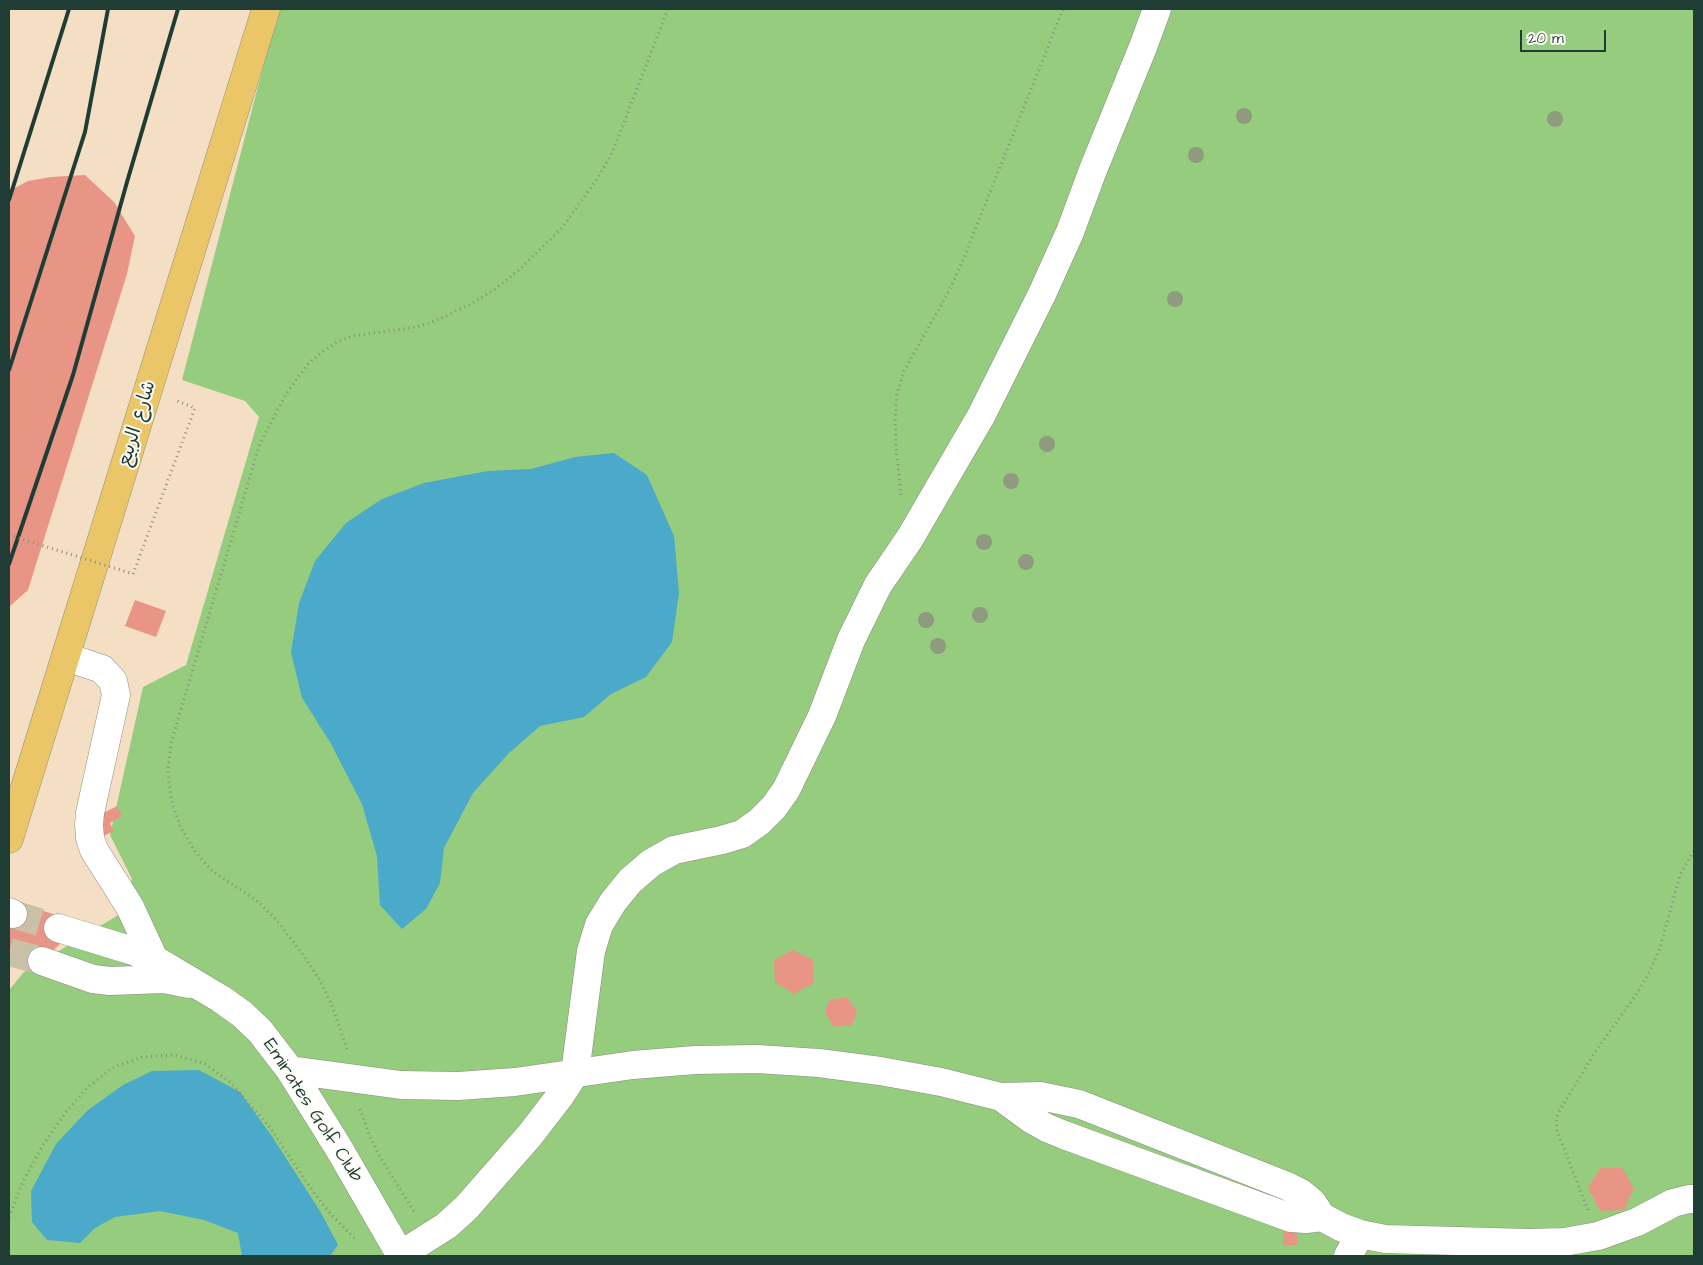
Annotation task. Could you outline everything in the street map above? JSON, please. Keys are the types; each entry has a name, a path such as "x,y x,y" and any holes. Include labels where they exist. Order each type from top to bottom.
{"main road":[{"name":"شارع الربيع","path":"9,839 266,9"}],"lane":[{"path":"401,1256 446,1226 466,1208 554,1104 575,1073 591,951 600,926 613,902 630,881 651,863 674,850 742,834 759,822 774,807 786,790 819,724 851,640 864,612 878,585 910,538 981,416 1042,294 1070,232 1157,9"},
{"path":"66,657 102,668 113,681 116,695 90,813 90,838 97,855 130,907 154,959"},
{"name":"Emirates Golf Club","path":"58,928 154,959 222,999 260,1031 290,1070 338,1147 401,1256"},
{"name":"Emirates Golf Club","path":"42,961 93,979 128,982 164,979 200,987"},
{"path":"290,1070 401,1085 458,1086 515,1082 633,1065 695,1060 757,1059 819,1063 880,1071 941,1082 1001,1098 1040,1096 1078,1104 1287,1186 1301,1193 1312,1202 1322,1216 1341,1228 1354,1245 1385,1239 1564,1242 1598,1236 1637,1222 1673,1203 1694,1199"}],"path":[{"path":"431,1237 374,1145 364,1120 338,1019 319,979 274,916 256,900 212,870 194,850 180,826 171,799 168,771 171,743 259,446 286,394 308,364 337,342 354,336 417,328 452,314 495,289 541,250 562,228 580,204 612,153 668,9"},
{"path":"910,538 903,508 896,446 897,394 904,371 949,291 963,260 1063,9"},
{"path":"9,535 133,574 195,408"},
{"path":"1598,1236 1557,1131 1556,1122 1558,1114 1597,1049 1650,973 1660,948 1680,875 1694,851"},
{"path":"9,1217 23,1181 43,1145 66,1112 87,1088 112,1068 142,1057 174,1055 205,1064 230,1082 268,1125 329,1212 359,1242"}],"green space":[{"path":"278,9 1694,9 1694,1256 9,1256 9,990 24,972 120,914 132,879 110,835 143,687 186,665 259,417 245,401 182,380"}],"water":[{"path":"614,453 647,475 674,536 679,593 672,642 646,677 611,694 584,717 540,726 508,754 473,793 444,848 440,883 426,909 402,929 380,905 377,856 362,804 330,742 302,698 291,652 299,603 315,561 346,523 382,499 424,483 488,471 531,469 575,457"},
{"path":"199,1070 240,1092 273,1138 320,1211 338,1245 330,1256 242,1256 238,1233 204,1220 160,1211 115,1217 95,1228 80,1243 47,1240 32,1222 31,1191 56,1144 88,1110 123,1085 152,1071"}],"building":[{"path":"85,175 114,202 135,236 127,274 28,590 9,607 9,191 28,181 51,177"},
{"path":"135,600 166,611 156,637 125,626"},
{"path":"117,806 122,816 110,823 114,831 97,839 96,817"},
{"path":"25,905 56,915 61,943 36,967 9,961 9,917"},
{"path":"793,950 813,960 814,983 794,994 775,982 774,960"},
{"path":"847,997 857,1011 852,1025 834,1027 825,1013 829,1000"},
{"path":"1600,1168 1622,1168 1634,1188 1624,1210 1600,1211 1588,1188"},
{"path":"1283,1229 1297,1229 1298,1245 1283,1245"}],"tunnel":[{"path":"13,914 58,928"},
{"path":"9,952 42,961"}],"railway":[{"path":"9,200 69,9"},
{"path":"9,370 85,132 108,9"},
{"path":"9,564 73,375 178,9"}]}
